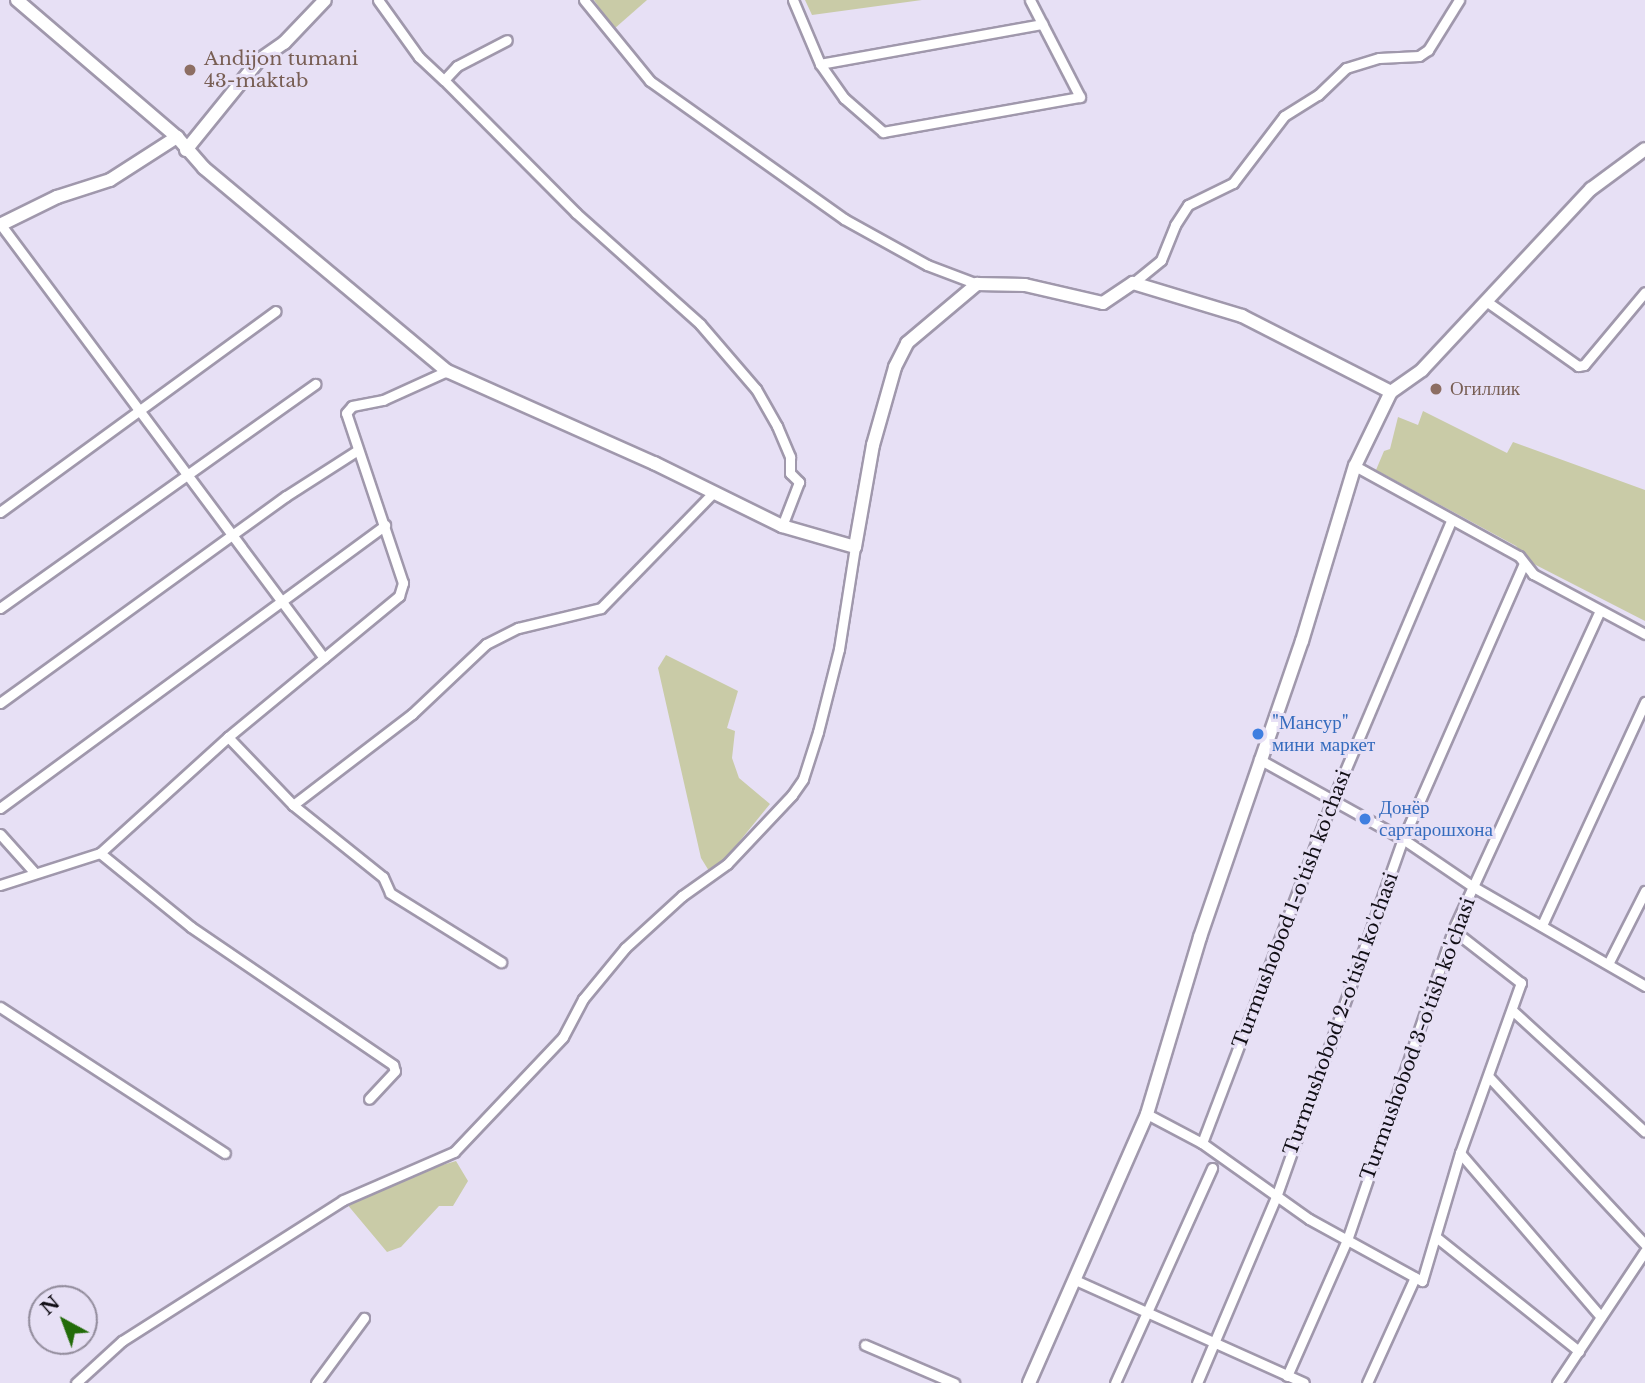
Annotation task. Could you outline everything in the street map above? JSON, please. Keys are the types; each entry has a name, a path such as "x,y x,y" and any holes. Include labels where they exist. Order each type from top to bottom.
{"street":[{"path":"17,0 177,137 186,150 446,371 654,463 712,495 782,526 855,547"},
{"path":"186,150 258,61 284,43 325,0"},
{"path":"378,0 419,57 576,212 700,324 755,389 777,426 790,457 790,473 799,482 782,526"},
{"path":"584,0 650,81 844,219 927,265 977,284 1025,285 1103,303 1161,260 1188,205 1233,183 1284,116 1318,95 1346,68 1379,58 1419,56 1429,50 1459,0"},
{"path":"793,0 820,64 844,98 883,132 1080,97 1030,0"},
{"path":"820,64 1042,24"},
{"path":"444,80 457,66 507,40"},
{"path":"177,137 110,180 57,197 0,225 233,536 279,602 324,658"},
{"path":"1029,1383 1147,1114 1259,759 1302,641 1356,466 1391,392 1422,370 1591,189 1645,149"},
{"path":"1133,283 1242,316 1391,392"},
{"path":"76,1383 122,1341 342,1200 454,1153 563,1037 583,999 625,948 682,896 727,864 792,795 803,779 839,649 873,445 895,367 907,343 977,284"},
{"path":"1486,301 1578,366 1584,365 1645,292"},
{"path":"0,512 276,311"},
{"path":"0,885 100,853 228,737 401,592 403,583 385,525 347,421 349,408 383,400 446,371"},
{"path":"0,608 315,384"},
{"path":"0,703 358,450"},
{"path":"1356,466 1451,522 1519,556 1533,574 1645,634"},
{"path":"293,805 412,714 486,644 518,628 601,608 712,495"},
{"name":"Turmushobod 1-o'tish ko'chasi","path":"1202,1143 1333,799 1451,522"},
{"path":"0,808 385,525"},
{"name":"Turmushobod 2-o'tish ko'chasi","path":"1197,1383 1276,1197 1403,839 1524,563"},
{"name":"Turmushobod 3-o'tish ko'chasi","path":"1277,1383 1284,1374 1347,1240 1452,930 1600,611"},
{"path":"1542,925 1645,702"},
{"path":"228,737 293,805 383,877 390,893 501,962"},
{"path":"1259,759 1403,839 1472,886 1645,986"},
{"path":"0,834 35,873"},
{"path":"100,853 191,927 393,1065 395,1072 369,1099"},
{"path":"1608,964 1645,891"},
{"path":"1147,1114 1202,1143 1276,1197 1422,1281 1460,1153 1512,1010 1519,978 1452,930"},
{"path":"0,1007 225,1153"},
{"path":"1512,1010 1645,1132"},
{"path":"1489,1077 1645,1244"},
{"path":"1460,1153 1601,1317"},
{"path":"1115,1383 1212,1168"},
{"path":"1436,1237 1579,1351"},
{"path":"1558,1383 1645,1251"},
{"path":"1367,1383 1415,1277"},
{"path":"1073,1279 1304,1383"},
{"path":"316,1383 364,1318"},
{"path":"865,1345 954,1383"}],"green space":[{"path":"594,0 647,0 614,29"},
{"path":"805,0 922,0 812,15"},
{"path":"1423,411 1507,453 1513,442 1645,490 1645,621 1530,562 1516,546 1376,470 1384,451 1390,449 1398,417 1418,425"},
{"path":"666,655 738,691 727,728 735,731 732,758 739,778 770,804 726,858 709,871 701,858 658,668"},
{"path":"456,1161 468,1181 453,1206 439,1206 401,1247 387,1252 346,1203 412,1174"}],"place":[{"name":"Andijon tumani 43-maktab","path":"190,70"},
{"name":"Огиллик","path":"1436,389"},
{"name":"\"Мансур\" мини маркет","path":"1258,734"},
{"name":"Донёр сартарошхона","path":"1365,819"}]}
